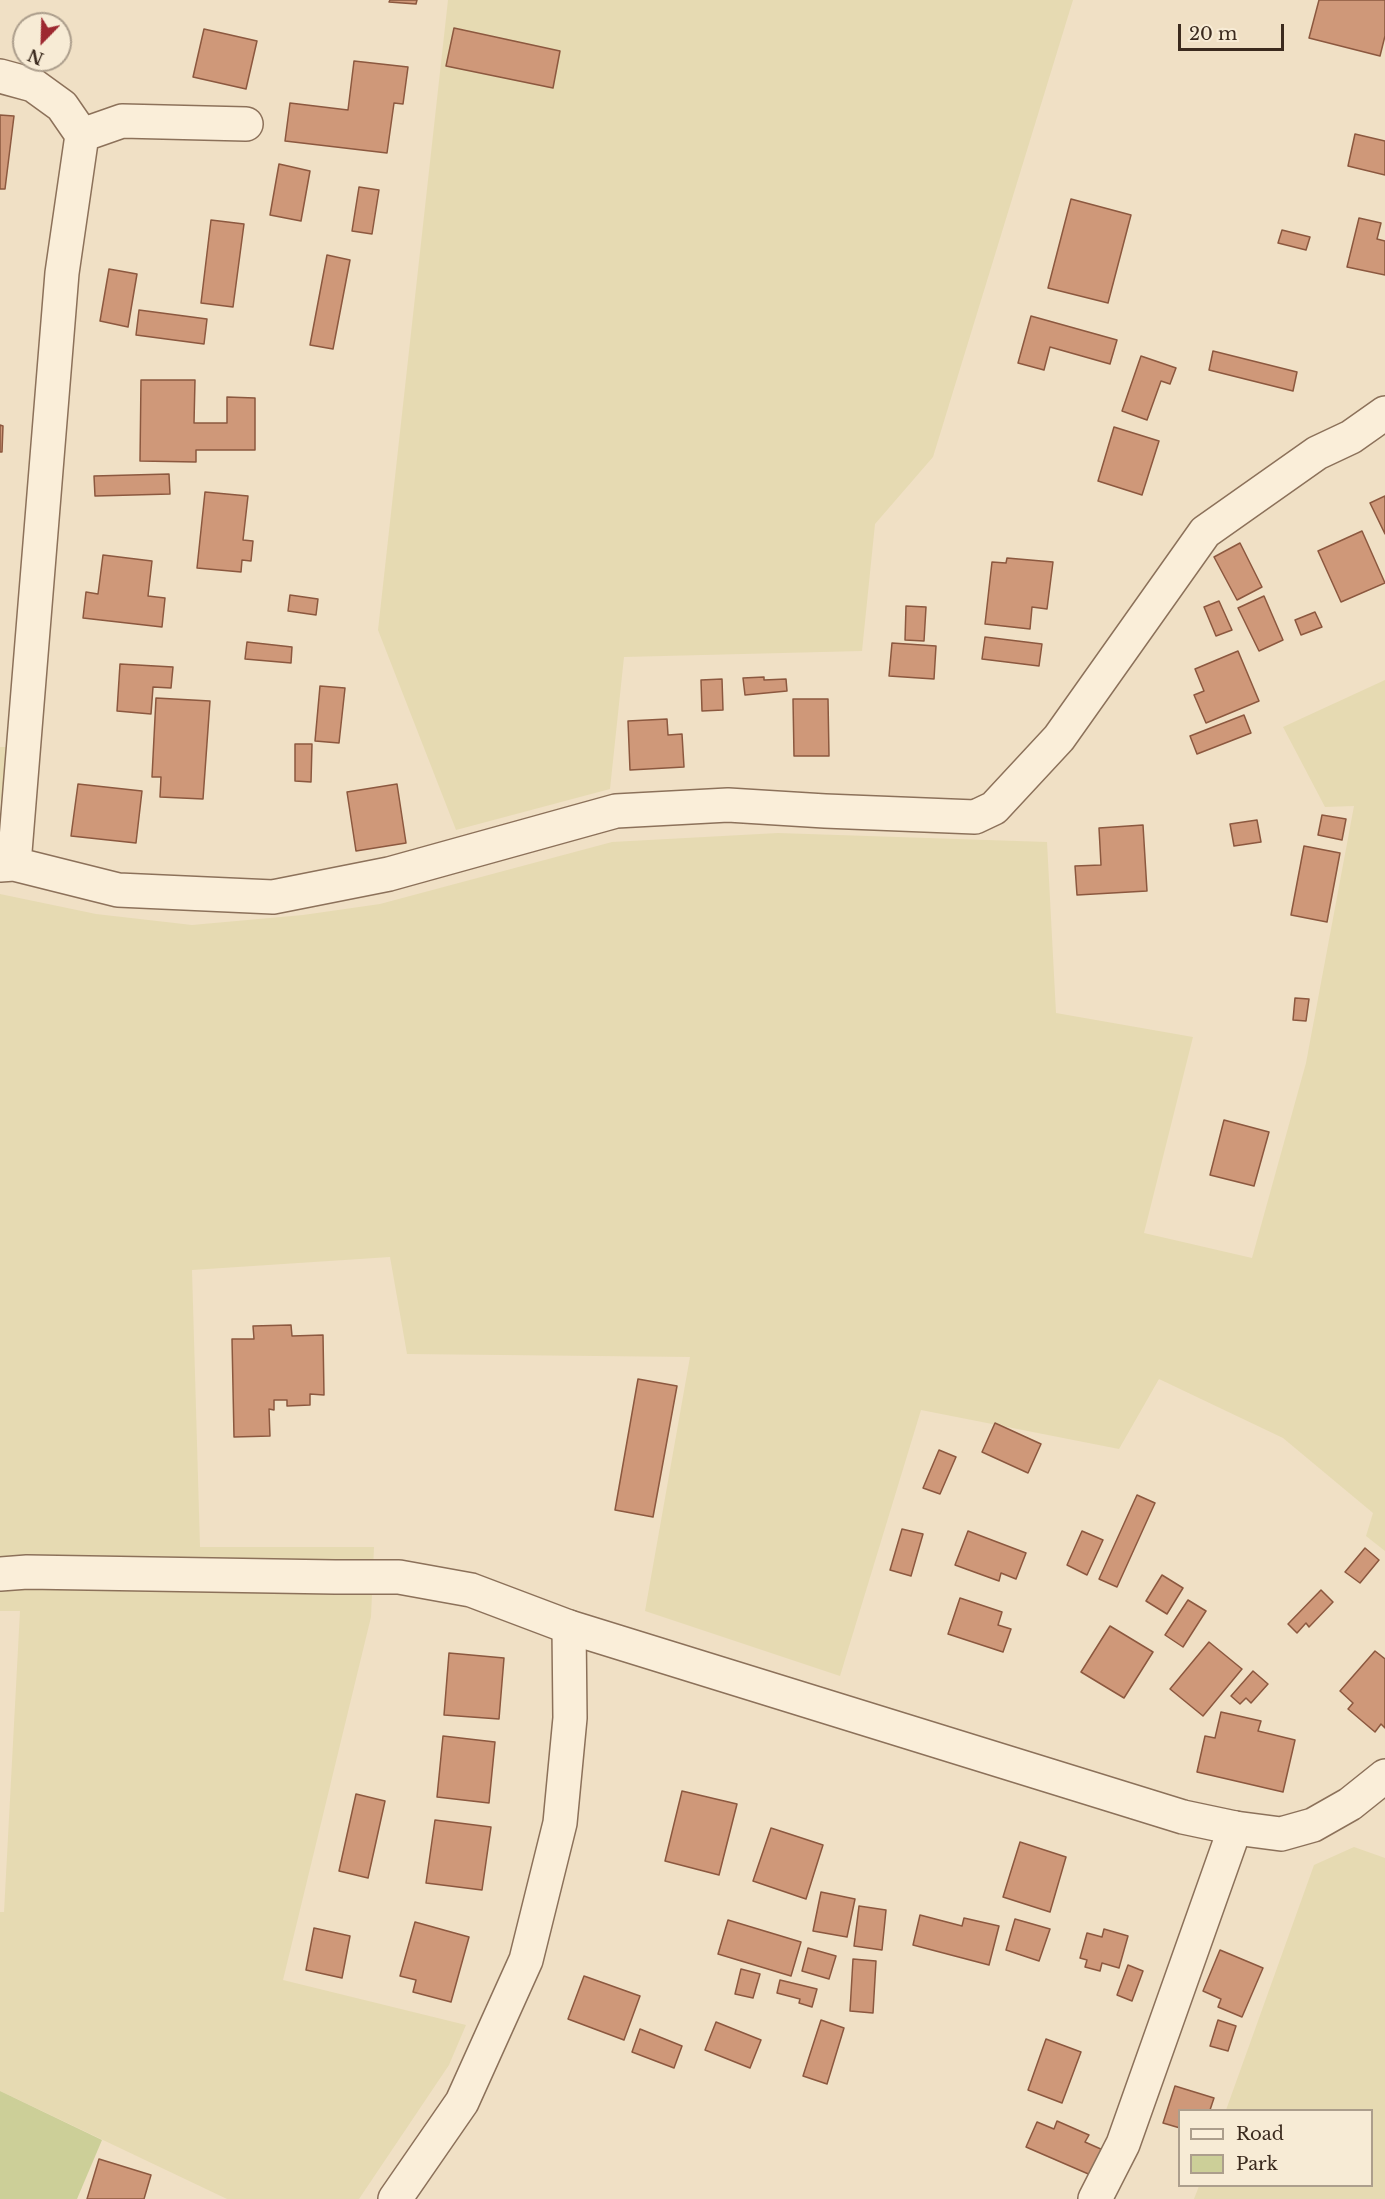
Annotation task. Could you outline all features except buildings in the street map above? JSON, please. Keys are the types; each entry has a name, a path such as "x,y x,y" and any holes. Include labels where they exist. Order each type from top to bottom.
{"street":[{"path":"0,75 33,85 62,106 82,135 62,273 7,864 118,890 273,897 389,874 616,811 728,805 975,817 994,808 1059,738 1205,532 1317,453 1351,437 1385,413"},
{"path":"82,135 122,121 246,124"},
{"path":"0,1574 27,1572 399,1576 471,1590 569,1627 1183,1817 1235,1828 1281,1834 1312,1825 1350,1804 1385,1776"},
{"path":"395,2199 462,2102 526,1960 560,1823 570,1718 569,1627"},
{"path":"1095,2199 1123,2144 1235,1828"}],"shaded area":[{"path":"448,0 1073,0 933,457 875,524 862,651 624,657 610,789 456,830 378,630"},
{"path":"1385,680 1385,1551 1366,1536 1373,1513 1283,1438 1159,1379 1119,1449 921,1410 840,1676 645,1611 690,1357 407,1354 390,1257 192,1270 200,1547 374,1547 371,1617 283,1980 466,2025 449,2065 359,2199 227,2199 0,2091 0,1912 4,1912 20,1611 0,1611 0,894 96,914 192,925 303,915 380,904 612,842 778,833 1047,842 1056,1013 1193,1037 1144,1233 1252,1258 1306,1063 1354,806 1325,807 1283,727"},
{"path":"0,747 8,747 0,805"},
{"path":"1354,1847 1385,1858 1385,2199 1194,2199 1199,2187 1373,2187 1373,2109 1226,2109 1314,1865"}],"green space":[{"path":"0,2091 102,2140 77,2199 0,2199"}]}
